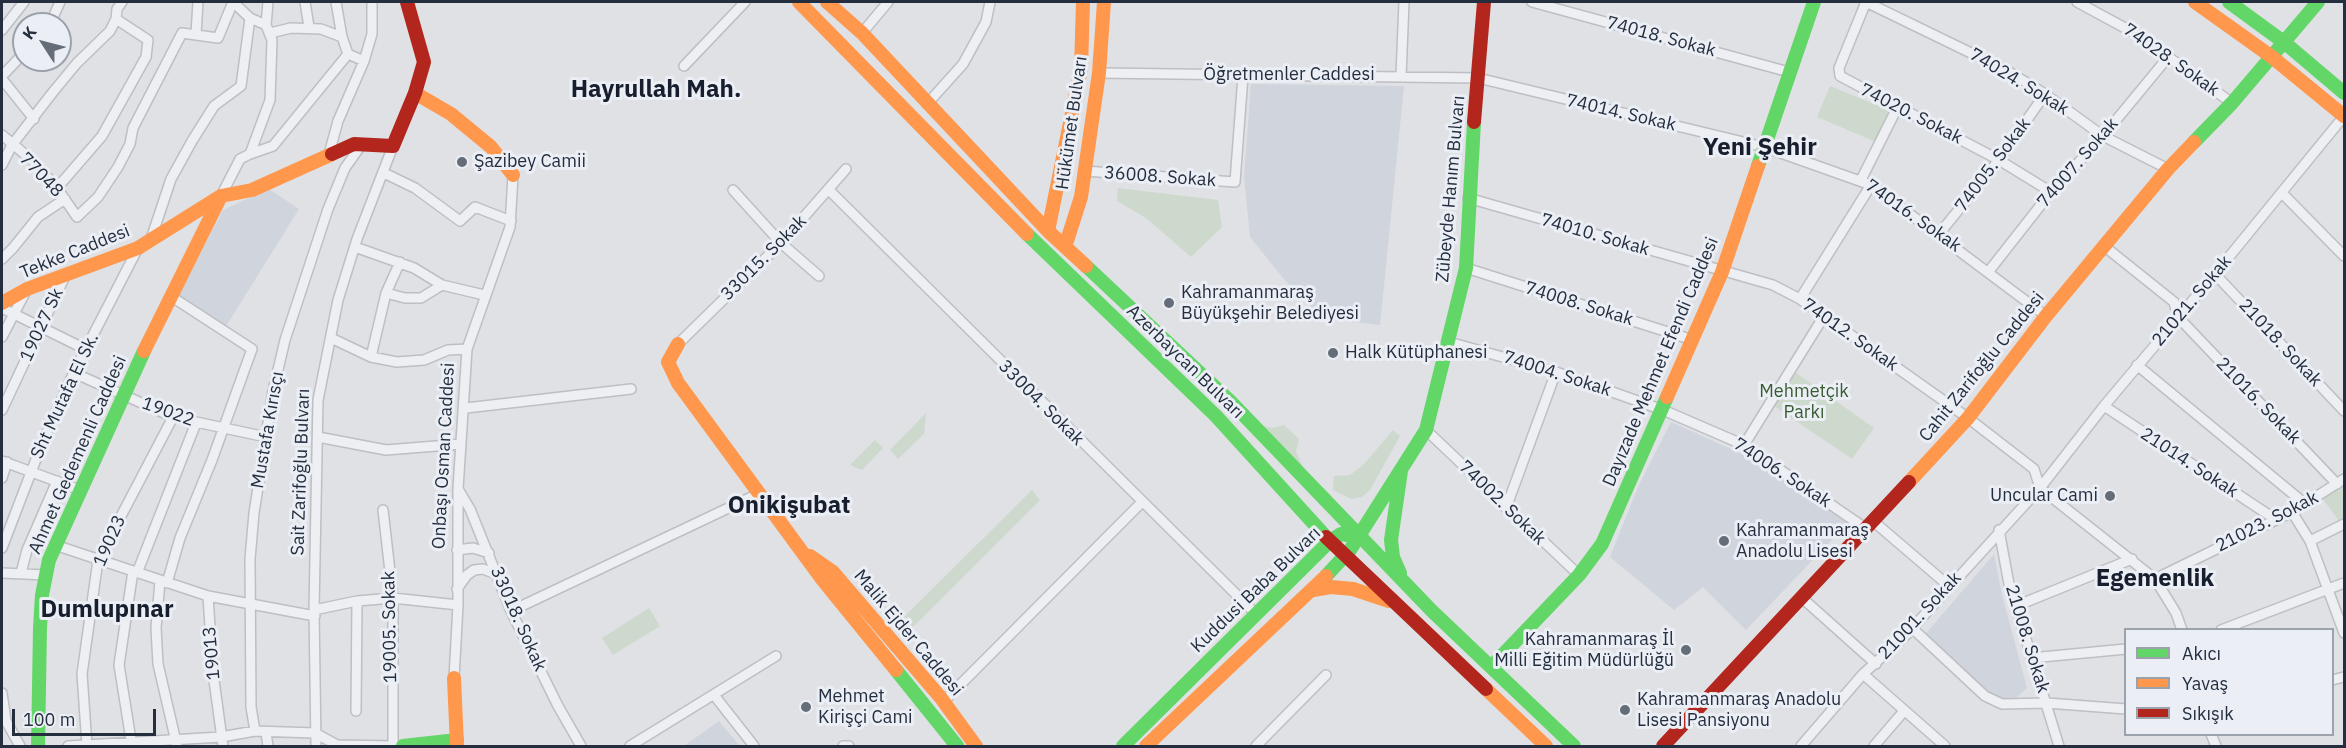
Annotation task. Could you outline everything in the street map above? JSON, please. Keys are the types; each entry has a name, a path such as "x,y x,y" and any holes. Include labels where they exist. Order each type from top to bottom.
{"main road":[{"name":"Sait Zarifoğlu Bulvarı","path":"393,146 415,93 424,62 407,2"},
{"name":"Azerbaycan Bulvarı","path":"799,2 1049,256 1216,416 1330,541 1546,747"},
{"name":"Azerbaycan Bulvarı","path":"827,2 862,33 1048,231 1228,399 1403,581 1574,747"},
{"name":"Hükümet Bulvarı","path":"1048,231 1081,69 1083,2"},
{"name":"Hükümet Bulvarı","path":"1065,247 1081,197 1099,73 1104,2"},
{"name":"Zübeyde Hanım Bulvarı","path":"1360,537 1426,430 1449,342 1466,268 1468,198 1484,2"},
{"name":"Dayızade Mehmet Efendi Caddesi","path":"1491,666 1579,575 1602,544 1722,272 1814,2"},
{"path":"2195,2 2272,57 2344,116"},
{"path":"2229,2 2285,43 2344,93"},
{"name":"Cahit Zarifoğlu Caddesi","path":"1663,747 1968,418 2046,316 2168,169 2232,104 2318,2"},
{"path":"415,93 451,114 491,147 513,175"},
{"name":"Tekke Caddesi","path":"2,305 27,289 138,248 221,196 252,190 354,144 393,146"},
{"name":"Ahmet Gedemenli Caddesi","path":"38,747 40,628 46,575 55,545 123,394 221,196"},
{"name":"Malik Ejder Caddesi","path":"678,344 668,362 678,382 822,579 957,747"},
{"path":"1401,471 1391,540 1393,557 1403,581"},
{"name":"Kuddusi Baba Bulvarı","path":"1124,747 1330,541 1341,534 1360,537"},
{"name":"Kuddusi Baba Bulvarı","path":"1146,747 1313,590 1360,537"},
{"name":"Malik Ejder Caddesi","path":"803,551 833,572 943,702 976,747"},
{"path":"1313,590 1331,587 1353,589 1397,605"},
{"name":"Onbaşı Osman Caddesi","path":"454,678 457,743"},
{"path":"398,746 457,743"}],"street":[{"path":"2,30 24,2"},
{"path":"2,165 12,145 53,92 77,63 110,31 116,19 117,9 123,2"},
{"path":"198,2 196,34 218,38 234,2 250,18 268,29 309,27 342,37"},
{"path":"250,154 270,100 272,40 268,29 268,2"},
{"path":"305,2 309,27"},
{"path":"336,2 342,37 348,54 364,61"},
{"path":"329,154 338,121 364,61 372,34 372,2"},
{"path":"684,66 745,2"},
{"path":"862,33 888,2"},
{"path":"927,104 963,64 986,22 990,2"},
{"path":"1401,76 1404,2"},
{"name":"74018. Sokak","path":"1533,2 1789,72"},
{"name":"74024. Sokak","path":"1866,2 1878,5 1957,44 2045,94 2103,136 2168,169"},
{"name":"74020. Sokak","path":"1866,2 1839,68 1840,76 1999,160 2051,192"},
{"name":"74028. Sokak","path":"2077,2 2138,35 2232,104"},
{"path":"151,239 171,179 192,141 213,106 242,86 250,18"},
{"path":"57,188 102,136 146,57 148,40 116,19"},
{"name":"77048","path":"2,135 33,161 57,188 77,217 98,197 118,167 130,144 133,128 182,33 196,34"},
{"path":"221,196 240,159 273,146 348,54"},
{"name":"74007. Sokak","path":"1989,271 2051,192 2103,136 2169,56"},
{"path":"2,59 11,67 2,77 34,119"},
{"name":"Öğretmenler Caddesi","path":"1099,73 1478,78"},
{"name":"36008. Sokak","path":"1085,171 1235,182 1243,76"},
{"name":"74014. Sokak","path":"1478,78 1764,147"},
{"name":"74005. Sokak","path":"1939,234 1999,160 2045,94"},
{"path":"1861,180 1898,106"},
{"name":"21021. Sokak","path":"2040,488 2103,406 2344,116"},
{"name":"Mustafa Kırısçı","path":"255,731 251,706 249,605 254,513 276,381 294,308 345,168 362,144"},
{"name":"Sait Zarifoğlu Bulvarı","path":"316,747 314,613 318,400 338,300 355,247 393,146"},
{"name":"74016. Sokak","path":"1764,147 1871,185 1989,271 2046,316"},
{"name":"33015. Sokak","path":"678,344 781,243 846,170"},
{"path":"384,173 415,188 460,222 475,207 510,221"},
{"name":"Onbaşı Osman Caddesi","path":"454,678 458,605 458,489 466,408 468,349 510,221 513,175"},
{"path":"1800,299 1871,185"},
{"path":"733,190 781,243 819,276"},
{"name":"33004. Sokak","path":"829,190 1256,615"},
{"path":"2282,193 2344,256"},
{"name":"74010. Sokak","path":"1468,198 1722,272"},
{"path":"2,259 13,249 38,217 65,199"},
{"name":"21016. Sokak","path":"2104,246 2174,302 2178,317 2341,481"},
{"path":"355,247 400,262 430,276 442,285 484,295"},
{"name":"Sht Mutafa El Sk.","path":"2,548 31,470 74,372 138,248"},
{"path":"371,357 386,293 400,262"},
{"name":"74008. Sokak","path":"1466,268 1693,340"},
{"name":"74012. Sokak","path":"1722,272 1773,285 1800,299 1968,418 2034,469 2040,488"},
{"name":"19027 Sk","path":"2,410 66,273"},
{"name":"21018. Sokak","path":"2215,274 2344,411"},
{"path":"386,293 405,298 421,298 442,285"},
{"path":"2,337 27,289"},
{"path":"172,297 252,349 164,582 156,628 158,664 176,743"},
{"path":"2,305 86,349"},
{"path":"1744,445 1824,316"},
{"path":"331,338 371,357 397,362 424,360 448,350 468,349"},
{"name":"74004. Sokak","path":"1449,342 1556,372 1663,410"},
{"path":"2137,365 2304,503"},
{"name":"19022","path":"74,372 173,417 266,437"},
{"path":"1506,508 1556,372"},
{"path":"466,408 631,389"},
{"name":"21014. Sokak","path":"2103,406 2275,519"},
{"name":"74006. Sokak","path":"1663,410 1744,445 1869,524 1949,586"},
{"name":"19023","path":"87,746 82,674 98,560 173,417"},
{"path":"132,745 119,665 135,572 196,423"},
{"name":"74002. Sokak","path":"1426,430 1579,575"},
{"path":"318,438 386,450 461,444"},
{"path":"2,478 4,461 80,490"},
{"path":"21,573 27,550 57,481"},
{"name":"21023. Sokak","path":"2155,579 2292,512 2341,481"},
{"path":"2040,488 2155,579 2176,613 2181,628"},
{"name":"21001. Sokak","path":"1801,747 1863,674 1912,628 2040,488"},
{"name":"33018. Sokak","path":"458,489 470,509 511,611 581,747"},
{"path":"511,611 760,493"},
{"path":"943,702 1142,502"},
{"name":"19005. Sokak","path":"383,510 393,598 398,746"},
{"path":"2292,512 2310,541 2344,633"},
{"path":"2310,541 2344,524"},
{"name":"21008. Sokak","path":"2000,530 2016,606 2059,747"},
{"path":"55,545 208,596 249,605 314,613 357,601 393,598 458,605"},
{"path":"457,550 473,548 489,553"},
{"path":"2016,606 2132,559"},
{"path":"457,589 467,575 474,570 483,569 496,574"},
{"path":"2,573 46,575"},
{"path":"2226,628 2344,583"},
{"name":"19013","path":"208,596 222,742"},
{"path":"1801,597 1876,664"},
{"path":"356,711 357,601"},
{"path":"1912,628 1985,696 2002,705 2047,703 2124,709"},
{"path":"2031,658 2124,649"},
{"path":"630,747 776,656"},
{"path":"1863,674 1946,747"},
{"path":"1256,747 1326,675"},
{"path":"2,693 6,721 20,747"},
{"path":"714,695 754,747"},
{"path":"1874,747 1905,711"},
{"path":"68,747 222,742 255,731 315,733 337,745 398,746"},
{"path":"266,733 268,747"},
{"path":"843,747 849,747"}],"shaded area":[{"path":"1251,84 1404,86 1380,325 1323,319 1283,278 1250,237 1244,176"},
{"path":"269,189 299,209 225,328 178,296 223,210"},
{"name":"Kahramanmaraş Anadolu Lisesi","path":"1671,422 1740,453 1847,518 1846,525 1746,630 1703,587 1674,610 1610,557 1638,487"},
{"path":"1994,554 2002,595 2027,688 2011,702 2000,700 1922,638"},
{"path":"719,721 740,746 684,746"}],"green space":[{"path":"1830,86 1889,110 1876,142 1817,117"},
{"path":"1118,188 1218,200 1222,227 1191,257 1146,218 1117,201"},
{"name":"Mehmetçik Parkı","path":"1792,370 1874,428 1852,459 1771,404"},
{"path":"926,413 924,434 898,459 890,450"},
{"path":"1255,424 1272,428 1284,425 1299,439 1296,451 1304,470"},
{"path":"1393,430 1400,436 1370,490 1362,497 1351,499 1333,490 1334,476 1350,475 1363,465"},
{"path":"875,440 883,448 862,470 850,465"},
{"path":"2344,479 2344,524 2342,525 2320,495"},
{"path":"1032,490 1040,500 912,628 903,618"},
{"path":"649,608 660,626 613,655 602,638"}],"traffic: fast":[{"path":"1758,166 1814,2"},
{"path":"2229,2 2285,43 2344,93"},
{"path":"2194,142 2232,103 2318,2"},
{"path":"1326,576 1350,550 1426,430 1466,268 1474,122"},
{"path":"1027,234 1216,416 1326,537"},
{"path":"1086,266 1231,402 1432,611 1574,746"},
{"path":"38,746 40,628 42,595 49,560 144,351"},
{"path":"1491,667 1579,575 1602,544 1667,397"},
{"path":"1400,573 1393,557 1391,540 1401,471"},
{"path":"1123,746 1330,541 1341,534 1360,537"},
{"path":"896,670 957,746"},
{"path":"403,746 457,740"}],"traffic: slow":[{"path":"799,2 1027,234"},
{"path":"827,2 862,33 1048,231 1086,266"},
{"path":"1048,231 1081,69 1083,2"},
{"path":"1065,247 1081,197 1099,73 1104,2"},
{"path":"2195,2 2272,57 2344,116"},
{"path":"415,93 451,114 491,147 513,175"},
{"path":"1909,482 1968,418 2046,316 2168,169 2194,142"},
{"path":"2,303 27,289 138,248 221,196 252,190 332,154"},
{"path":"1667,397 1722,272 1758,166"},
{"path":"144,351 221,196"},
{"path":"678,344 668,362 678,383 822,579 896,670"},
{"path":"810,556 833,572 941,698 976,746"},
{"path":"1146,746 1326,576"},
{"path":"1313,590 1331,587 1353,589 1389,601"},
{"path":"454,678 457,746"},
{"path":"1486,689 1546,746"}],"traffic: jam":[{"path":"332,154 354,144 393,146 415,93 424,62 407,2"},
{"path":"1474,122 1484,2"},
{"path":"1663,746 1909,482"},
{"path":"1326,537 1486,689"}],"place":[{"name":"Şazibey Camii","path":"462,162"},
{"name":"Kahramanmaraş Büyükşehir Belediyesi","path":"1169,303"},
{"name":"Halk Kütüphanesi","path":"1333,353"},
{"name":"Uncular Cami","path":"2110,496"},
{"name":"Kahramanmaraş Anadolu Lisesi","path":"1724,541"},
{"name":"Kahramanmaraş İl Milli Eğitim Müdürlüğü","path":"1686,650"},
{"name":"Mehmet Kirişçi Cami","path":"806,707"},
{"name":"Kahramanmaraş Anadolu Lisesi Pansiyonu","path":"1625,710"}],"district":[{"name":"Hayrullah Mah.","path":"656,90"},
{"name":"Yeni Şehir","path":"1760,148"},
{"name":"Onikişubat","path":"789,506"},
{"name":"Egemenlik","path":"2155,579"},
{"name":"Dumlupınar","path":"107,610"}]}
